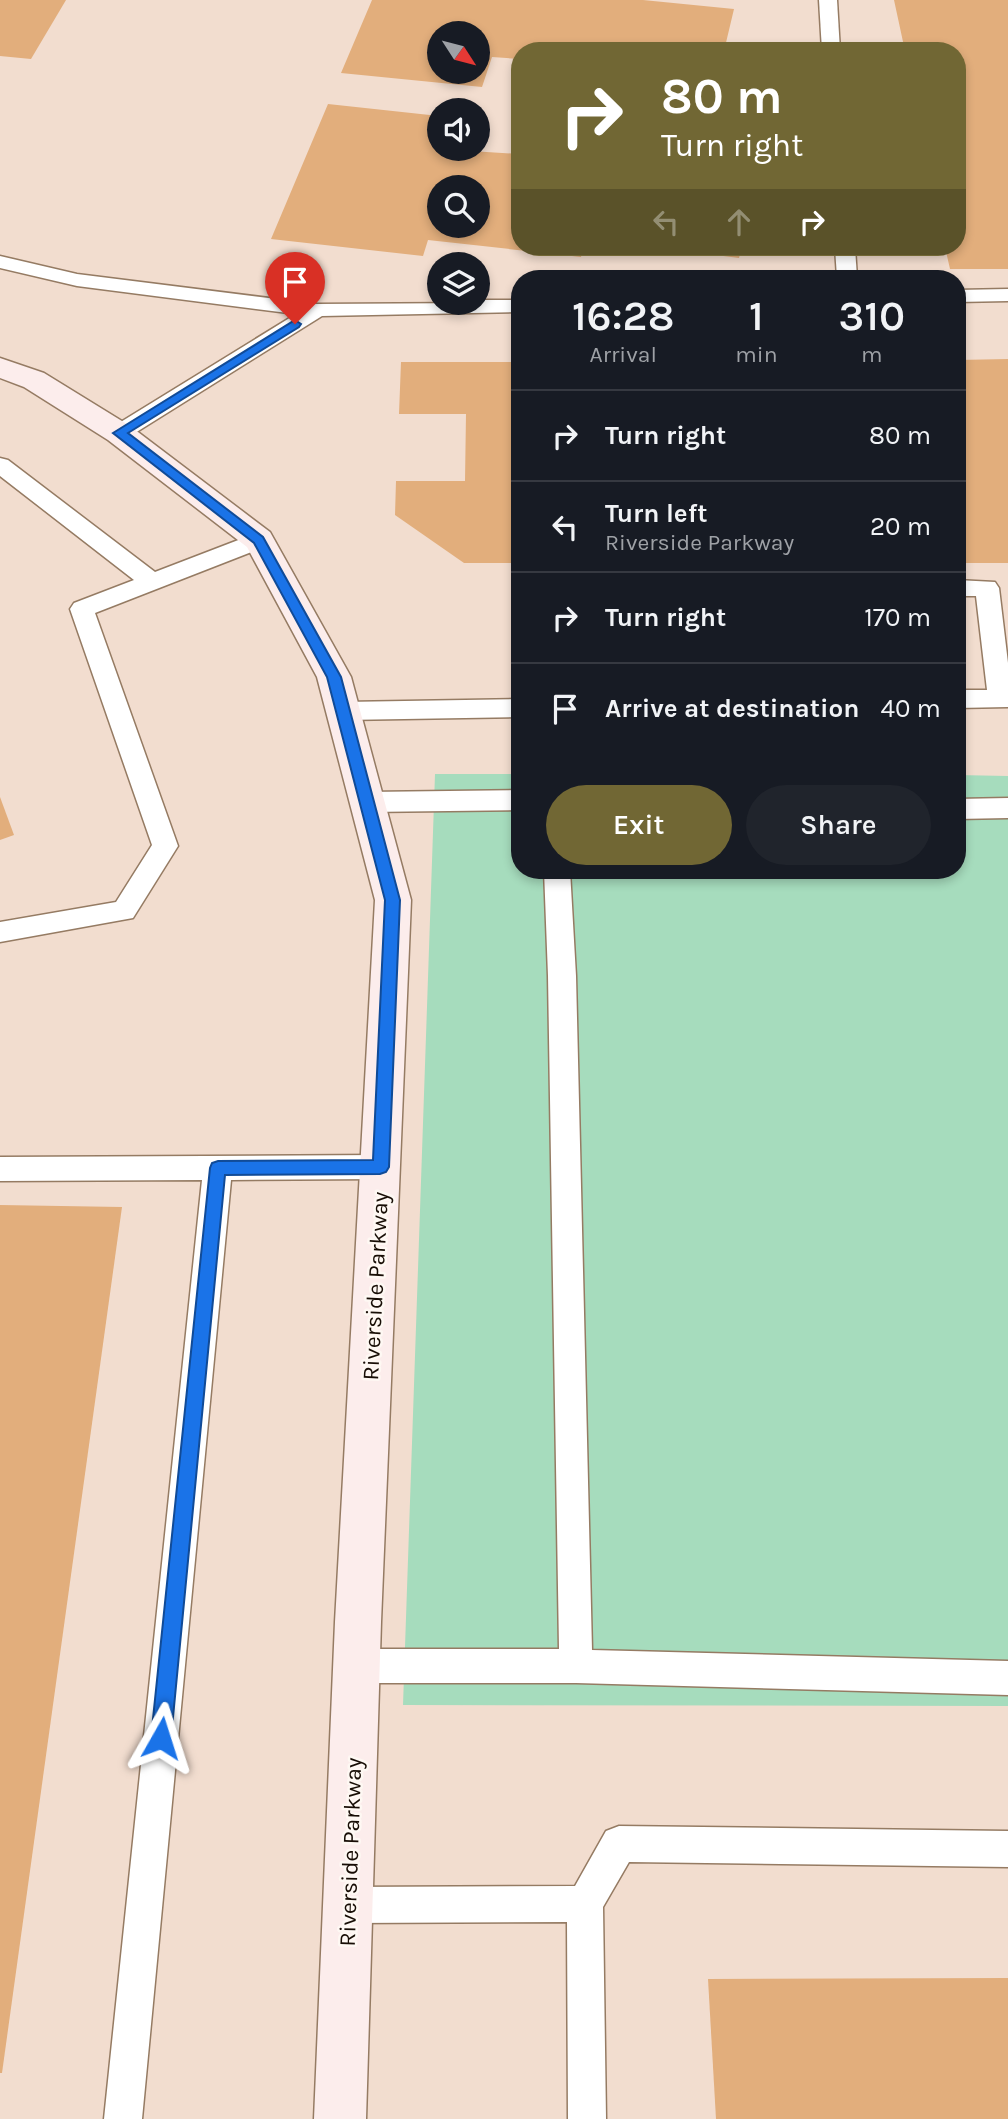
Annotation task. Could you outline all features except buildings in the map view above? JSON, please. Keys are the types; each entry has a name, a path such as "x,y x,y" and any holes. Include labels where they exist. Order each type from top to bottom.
{"street":[{"name":"Riverside Parkway","path":"0,367 34,380 119,433 259,540 334,677 393,900 356,1666 340,2119"}],"lane":[{"path":"828,0 830,42"},
{"path":"0,261 77,280 317,310 511,306"},
{"path":"966,296 1008,295"},
{"path":"119,433 317,310"},
{"path":"0,466 153,582"},
{"path":"0,932 124,911 164,846 82,609 259,540"},
{"path":"966,588 987,588 1004,698 966,699"},
{"path":"344,711 511,708"},
{"path":"367,802 511,800"},
{"path":"966,809 1008,808"},
{"path":"557,879 563,1003 576,1666"},
{"path":"0,1169 380,1167"},
{"path":"123,2119 218,1168"},
{"path":"356,1666 576,1666 1008,1678"},
{"path":"587,2119 585,1904 619,1844 1008,1849"},
{"path":"348,1905 585,1904"}],"shaded area":[{"path":"0,0 1008,0 1008,2119 0,2119"}],"green space":[{"path":"435,774 511,774 511,879 966,879 966,775 1008,776 1008,1706 403,1705"}],"route":[{"path":"161,1738 218,1168 380,1167 393,900 334,677 259,540 119,433 295,324"}]}
